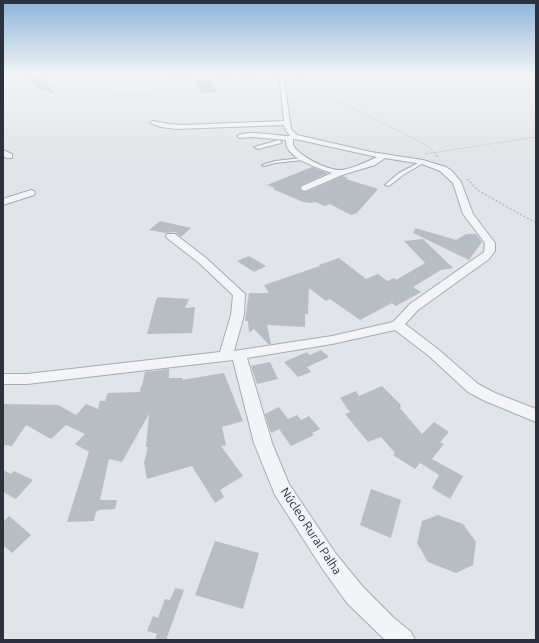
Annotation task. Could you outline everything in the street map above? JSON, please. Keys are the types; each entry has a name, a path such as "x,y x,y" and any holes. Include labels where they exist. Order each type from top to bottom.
{"street":[{"path":"285,103 288,129 292,137"},
{"path":"153,123 178,128 213,126 240,127 288,123"},
{"path":"3,379 34,378 232,355 332,340 397,325 414,307 490,253 490,243 468,214 457,182 444,169 423,162 384,156 292,137 279,138 251,134 240,136"},
{"path":"292,137 289,142 290,145 302,159 340,173"},
{"path":"258,147 280,141 279,138"},
{"path":"305,188 340,173 372,163 384,156"},
{"path":"3,202 31,193"},
{"path":"171,236 202,260 239,294 241,298 232,355"},
{"path":"397,325 434,353 473,388 490,397 536,416"},
{"name":"Núcleo Rural Palha","path":"232,355 263,443 282,489 329,561 355,595 386,626 403,640"}],"lane":[{"path":"264,165 275,162 302,159"},
{"path":"387,185 401,174 423,162"}],"path":[{"path":"343,103 428,146 432,153 442,161"},
{"path":"410,160 424,154 536,136"},
{"path":"464,176 479,191 536,223"}],"building":[{"path":"312,167 328,173 301,185 300,189 302,191 306,192 343,176 348,178 346,179 378,189 357,213 351,215 330,204 325,206 315,202 303,202 267,185"},
{"path":"160,221 191,228 181,237 175,232 166,233 149,230"},
{"path":"415,228 456,240 466,234 476,234 482,242 469,260 413,233"},
{"path":"423,239 453,268 441,270 413,287 421,292 396,306 392,303 360,320 330,299 326,301 309,288 308,314 305,314 305,327 267,325 271,344 268,344 254,329 249,333 248,321 245,321 249,293 269,293 264,285 339,258 366,279 378,274 387,281 394,278 396,280 425,263 404,241"},
{"path":"249,256 266,266 254,272 237,261"},
{"path":"158,297 189,299 185,308 195,307 192,333 147,334"},
{"path":"321,350 329,357 307,367 311,372 298,377 284,362 307,352 310,355"},
{"path":"270,362 278,379 257,384 251,366"},
{"path":"169,369 169,378 183,378 182,380 224,373 243,421 222,427 226,445 221,446 243,476 220,490 224,497 215,503 192,466 147,479 144,463 148,447 146,447 149,414 122,462 109,459 100,500 117,500 115,509 99,510 96,512 94,521 67,522 89,452 75,444 85,434 66,425 51,439 26,425 12,446 3,445 3,404 58,405 76,415 86,404 98,409 100,401 105,401 108,393 140,392 145,372"},
{"path":"382,386 400,404 400,408 422,434 434,422 449,432 440,442 444,444 432,459 463,476 450,499 432,488 439,475 420,463 415,469 393,455 395,453 381,437 368,442 345,414 350,412 340,398 356,391 359,396"},
{"path":"279,407 288,419 297,415 301,420 309,416 320,429 312,433 314,435 291,446 279,429 272,433 270,431 265,414"},
{"path":"3,470 11,474 14,471 33,480 16,499 3,492"},
{"path":"371,489 401,500 391,538 360,525"},
{"path":"438,515 463,524 476,542 473,565 456,573 428,562 417,543 422,521"},
{"path":"9,516 31,535 12,553 3,545 3,522"},
{"path":"215,541 259,553 243,609 195,595"},
{"path":"175,588 184,590 166,640 155,640 157,634 147,631 153,616 158,618 165,599 170,600"}]}
